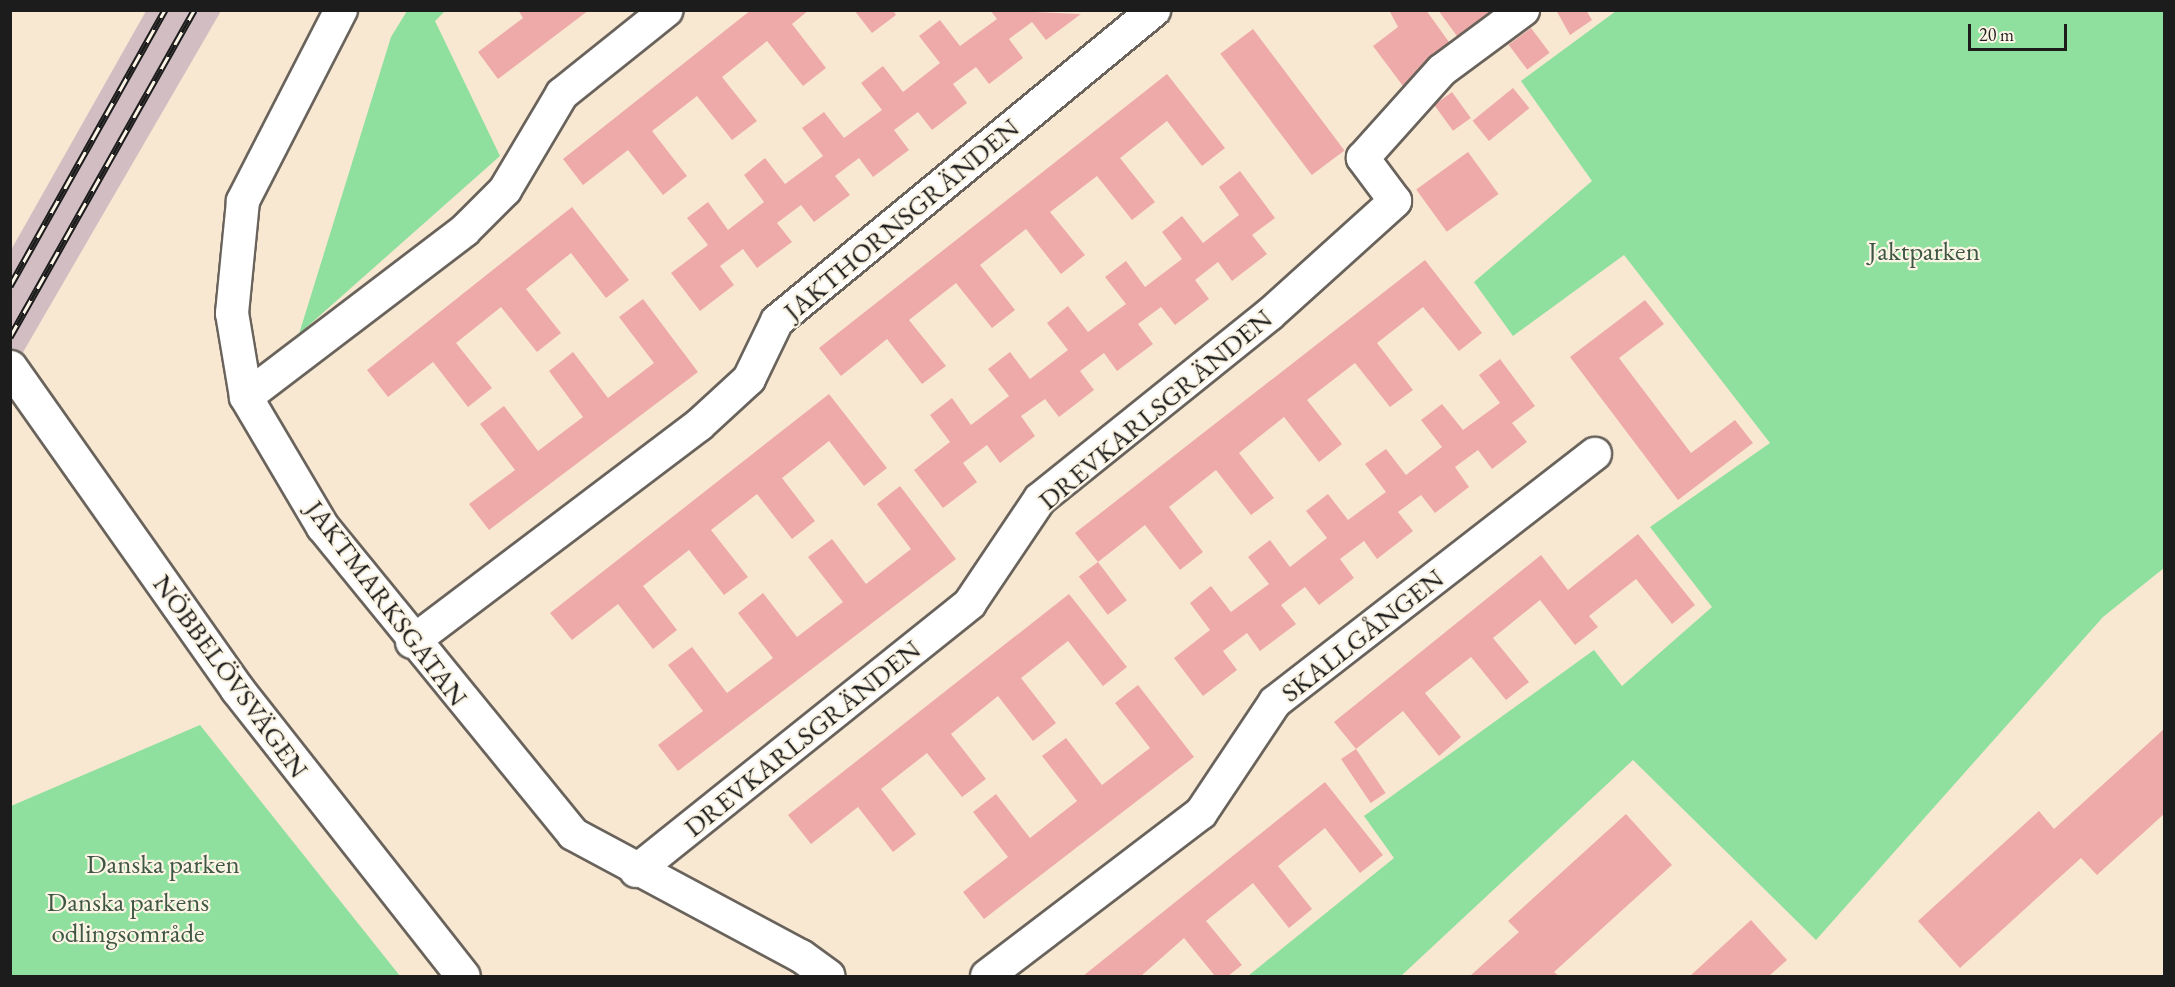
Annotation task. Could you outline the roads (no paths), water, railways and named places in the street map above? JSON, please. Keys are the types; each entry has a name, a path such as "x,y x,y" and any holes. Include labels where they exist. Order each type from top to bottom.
{"street":[{"name":"JAKTMARKSGATAN","path":"341,10 243,201 231,312 246,397 323,527 412,642 573,834 636,871 801,956 830,976"},
{"path":"246,397 465,230 505,190 562,94 667,10"},
{"name":"JAKTHORNSGRÄNDEN","path":"412,642 699,425 749,379 777,321 1154,10"},
{"name":"DREVKARLSGRÄNDEN","path":"636,871 970,603 1040,499 1269,315 1395,201 1363,158 1442,70 1523,10"},
{"name":"NÖBBELÖVSVÄGEN","path":"10,367 237,689 463,976"},
{"name":"SKALLGÅNGEN","path":"987,976 1201,813 1275,702 1596,453"}],"railway":[{"path":"10,286 165,10"},
{"path":"10,337 194,10"}],"park label":[{"name":"Jaktparken","path":"1924,251"},
{"name":"Danska parken","path":"163,864"},
{"name":"Danska parkens odlingsområde","path":"128,916"}]}
